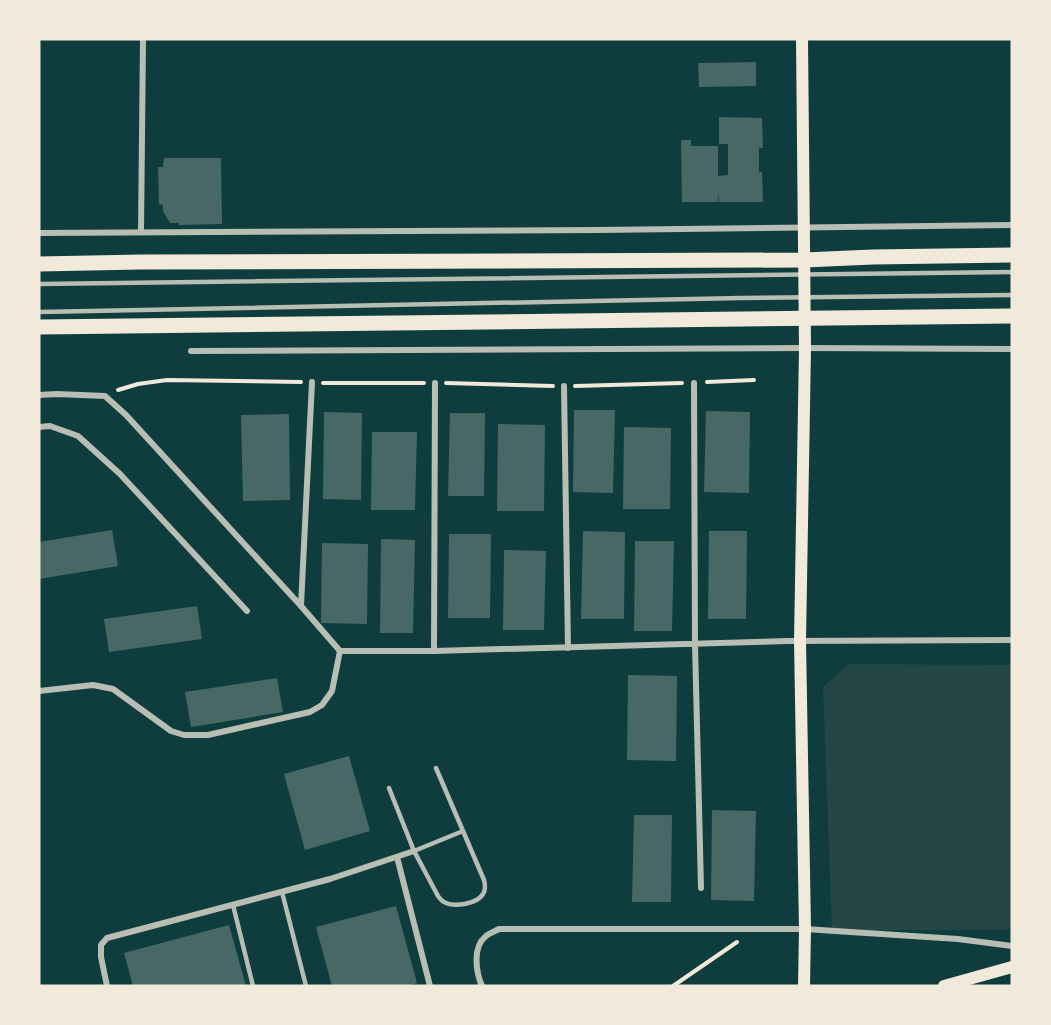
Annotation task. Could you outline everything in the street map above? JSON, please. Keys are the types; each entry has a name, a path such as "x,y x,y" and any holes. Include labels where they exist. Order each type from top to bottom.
{"main road":[{"path":"802,39 805,348 800,641 804,986"},
{"path":"39,264 164,262 804,267 873,257 1012,255"},
{"path":"39,327 1012,316"},
{"path":"944,986 1012,967"}],"street":[{"path":"141,232 143,39"},
{"path":"39,233 1012,225"},
{"path":"191,351 1012,349"},
{"path":"301,606 312,382"},
{"path":"434,651 435,383"},
{"path":"694,383 695,644 701,888"},
{"path":"564,387 568,648"},
{"path":"39,395 105,396 126,415 340,651 434,651 800,641 1012,640"},
{"path":"39,427 50,426 78,436 120,474 247,611"},
{"path":"39,691 93,684 113,688 171,731 184,735 208,735 310,712 322,705 332,691 340,651"},
{"path":"107,986 101,945 107,938 282,892 414,851"},
{"path":"397,857 430,986"},
{"path":"482,986 476,963 478,948 485,937 499,929 805,929 958,939 1012,946"}],"lane":[{"path":"39,284 804,267 1012,272"},
{"path":"39,312 1012,295"},
{"path":"389,788 414,851 442,902 464,904 477,900 483,895 484,880 436,768"},
{"path":"414,851 463,831"},
{"path":"282,892 306,986"},
{"path":"233,905 253,986"}],"path":[{"path":"673,986 756,929"}],"shaded area":[{"path":"849,664 1012,665 1012,929 832,930 823,687"}],"building":[{"path":"756,62 756,86 699,87 698,63"},
{"path":"719,117 762,118 763,148 759,148 759,172 762,172 763,202 719,202 719,193 718,202 682,202 681,140 691,140 691,146 718,146 718,176 728,175 728,144 719,144"},
{"path":"164,158 221,158 222,224 179,225 179,223 170,223 163,211 163,205 159,204 158,167 163,167"},
{"path":"574,410 615,410 613,493 573,492"},
{"path":"706,411 750,412 749,493 704,492"},
{"path":"324,412 362,413 361,500 323,499"},
{"path":"450,413 485,413 484,496 448,496"},
{"path":"289,414 290,500 243,501 241,415"},
{"path":"498,424 545,425 544,511 497,511"},
{"path":"624,427 671,428 670,509 623,509"},
{"path":"372,432 417,432 415,510 371,510"},
{"path":"112,530 118,566 39,579 39,542"},
{"path":"583,531 625,532 624,619 581,619"},
{"path":"709,531 747,531 746,619 708,619"},
{"path":"449,534 491,534 490,618 448,618"},
{"path":"381,539 415,540 413,633 380,633"},
{"path":"635,541 674,541 672,631 634,631"},
{"path":"322,543 368,544 367,624 321,623"},
{"path":"504,550 546,551 544,630 503,630"},
{"path":"197,606 202,639 109,652 104,619"},
{"path":"628,675 677,676 676,761 627,760"},
{"path":"277,678 283,712 191,727 185,692"},
{"path":"349,756 370,831 305,850 284,774"},
{"path":"712,810 756,811 754,901 711,900"},
{"path":"634,815 672,815 671,902 632,902"},
{"path":"396,906 417,983 408,986 332,986 316,927"},
{"path":"229,925 246,986 133,986 124,953"}]}
